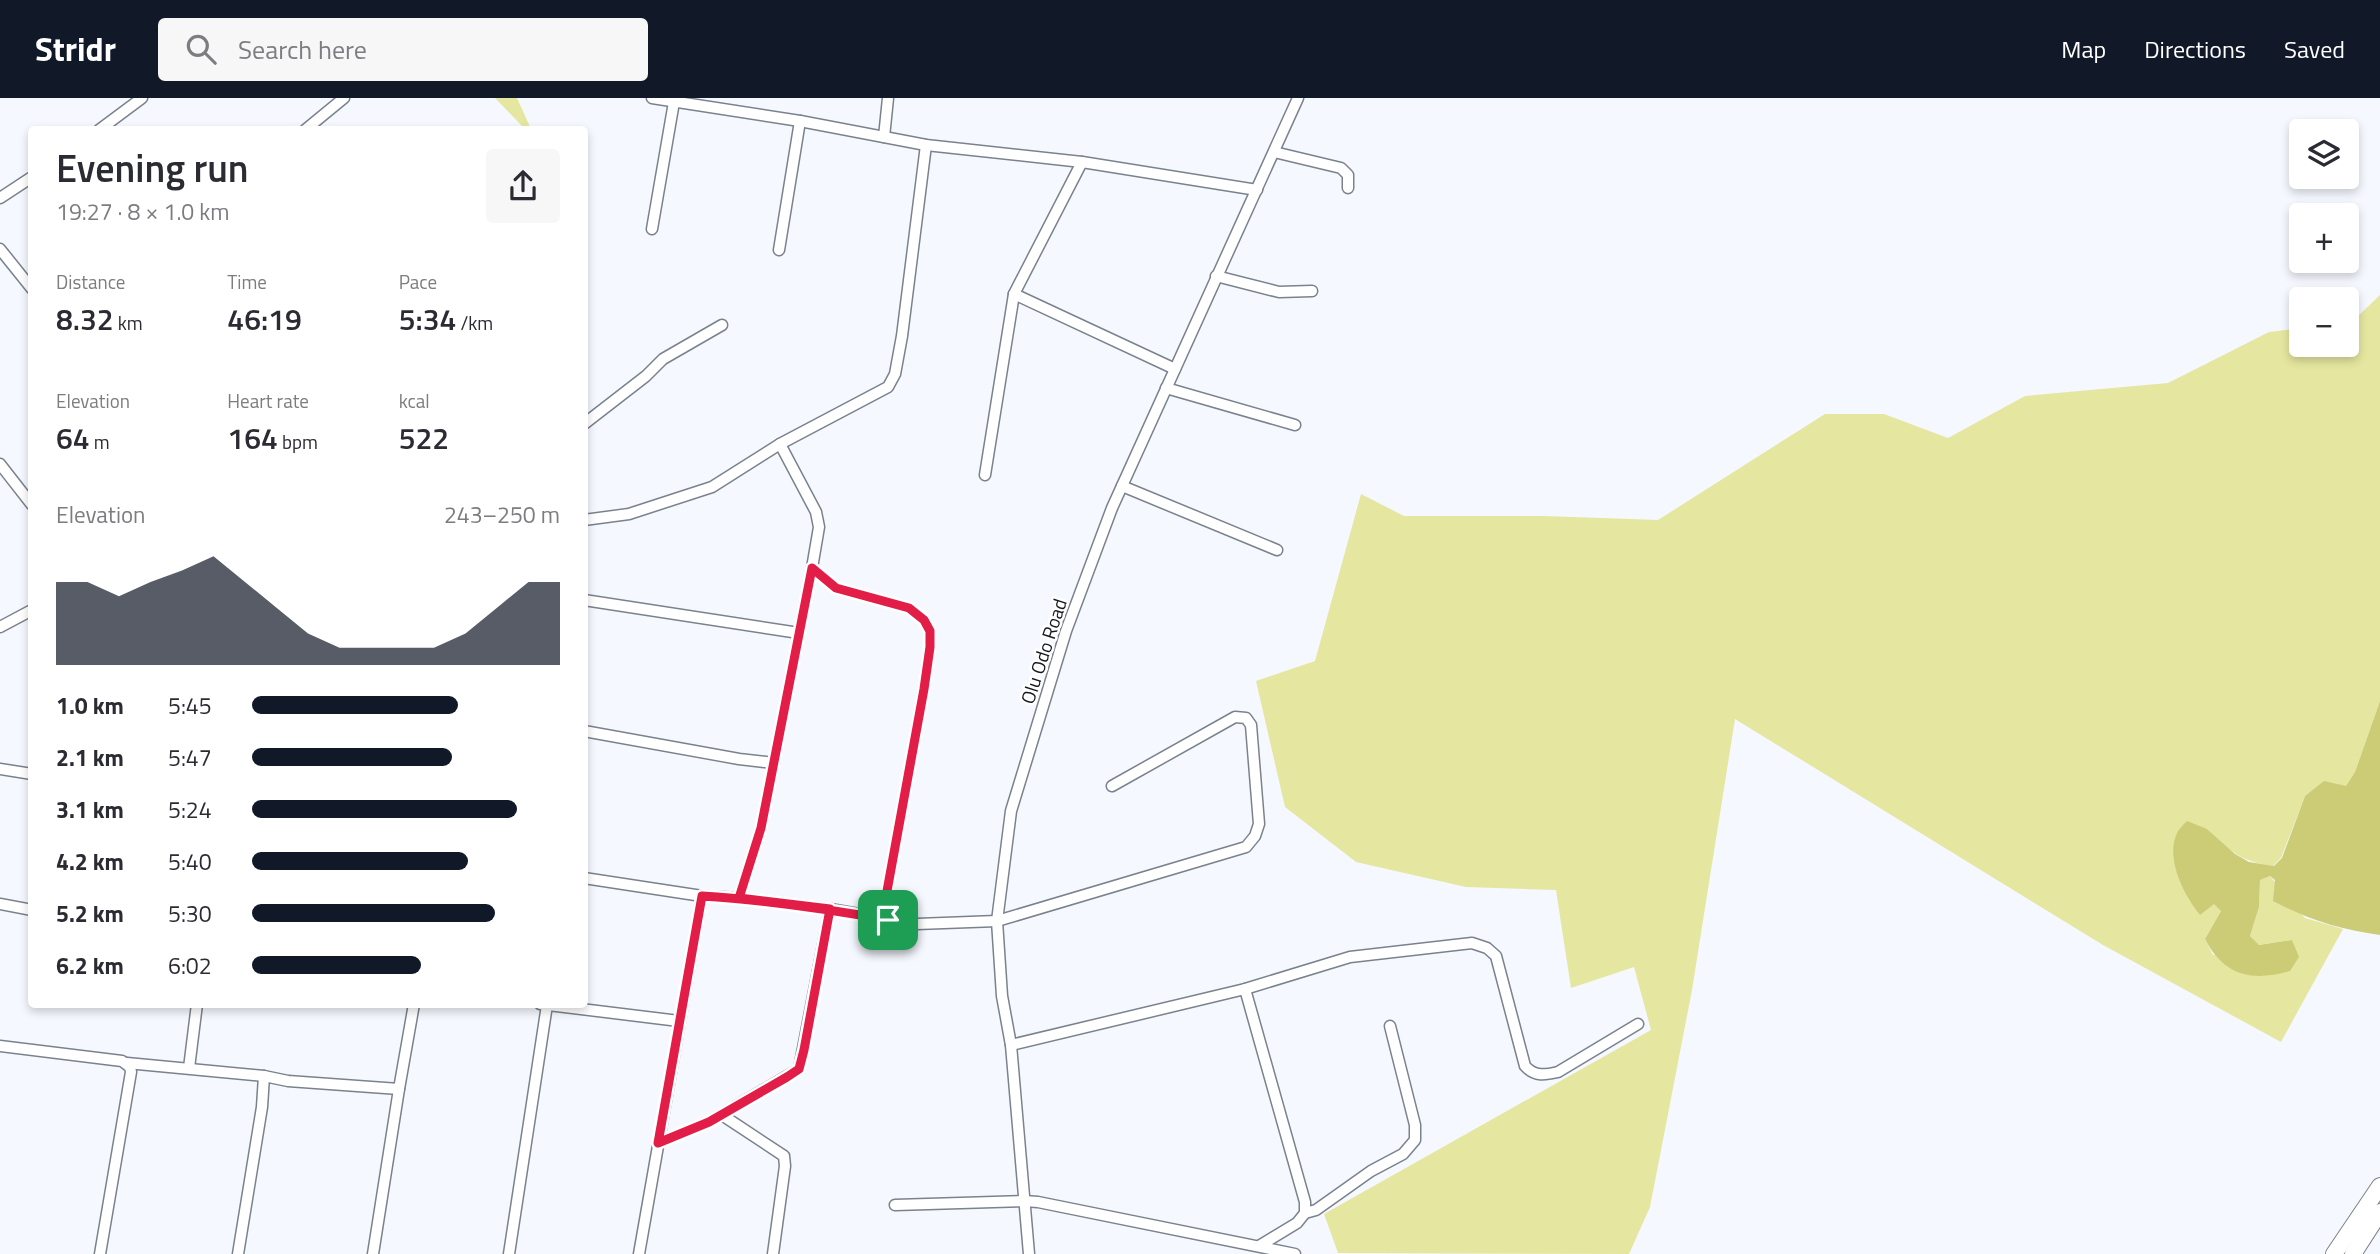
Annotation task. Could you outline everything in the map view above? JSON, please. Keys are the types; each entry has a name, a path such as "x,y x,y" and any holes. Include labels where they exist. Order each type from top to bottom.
{"main road":[{"path":"2334,1254 2380,1186"},
{"path":"2356,1253 2380,1212"}],"street":[{"path":"104,126 142,98"},
{"path":"310,126 344,98"},
{"path":"652,98 674,102 717,103 926,145 1082,162 1256,190"},
{"path":"884,137 888,98"},
{"name":"Olu Odo Road","path":"1029,1254 1011,1045 1002,996 997,921 1011,811 1066,631 1122,486 1298,98"},
{"path":"652,229 674,102"},
{"path":"779,250 800,121"},
{"path":"588,519 629,514 712,488 780,444 888,387 895,374 902,336 926,145"},
{"path":"1273,152 1341,168 1348,175 1348,188"},
{"path":"985,475 1014,294 1082,162"},
{"path":"0,198 28,180"},
{"path":"0,249 28,284"},
{"path":"1216,276 1279,292 1312,291"},
{"path":"1014,294 1175,369"},
{"path":"588,421 646,376 663,359 722,325"},
{"path":"1167,388 1294,425"},
{"path":"739,898 761,828 820,527 816,512 780,444"},
{"path":"0,464 28,500"},
{"path":"1122,486 1277,550"},
{"path":"812,568 836,588 909,608 924,620 930,631 924,689 888,877 888,920"},
{"path":"588,601 799,633"},
{"path":"0,627 28,612"},
{"path":"588,879 702,896 830,909 917,924 997,921 1246,847 1255,836 1259,824 1251,725 1246,718 1235,717 1112,786"},
{"path":"588,732 774,763"},
{"path":"0,769 28,773"},
{"path":"639,1254 702,896"},
{"path":"0,904 28,909"},
{"path":"658,1143 709,1122 799,1069 830,909"},
{"path":"1011,1045 1245,989 1350,957 1472,943 1488,948 1496,956 1525,1066 1532,1073 1544,1075 1558,1072 1638,1024"},
{"path":"1245,989 1305,1202 1305,1213"},
{"path":"189,1068 196,1008"},
{"path":"373,1254 413,1008"},
{"path":"509,1254 547,1008"},
{"path":"572,1008 679,1021"},
{"path":"1259,1246 1297,1223 1305,1213 1316,1210 1371,1171 1403,1154 1415,1140 1415,1125 1390,1026"},
{"path":"0,1046 288,1081 398,1089"},
{"path":"100,1254 131,1072 127,1063"},
{"path":"238,1254 264,1076"},
{"path":"722,1115 784,1156 785,1167 773,1254"},
{"path":"895,1205 1024,1201 1295,1254"}],"green space":[{"path":"495,98 517,98 530,126 522,126"},
{"path":"2380,295 2380,701 2355,772 2346,787 2305,796 2281,858 2273,866 2244,858 2207,829 2199,915 2214,903 2221,911 2205,939 2213,955 2292,940 2258,945 2250,936 2259,907 2260,880 2270,876 2305,918 2343,929 2281,1042 2103,945 1735,719 1692,990 1650,1207 1629,1254 1338,1253 1324,1214 1651,1030 1634,967 1571,988 1556,890 1466,887 1356,862 1285,807 1256,681 1315,661 1361,494 1404,516 1544,516 1658,520 1825,414 1884,414 1948,438 2025,396 2168,383 2269,332 2289,330 2289,357 2359,357 2359,315"}],"shaded area":[{"path":"2380,701 2380,935 2325,923 2273,901 2275,880 2270,876 2260,880 2259,907 2250,936 2259,945 2292,940 2299,957 2290,971 2276,974 2251,975 2230,968 2221,961 2205,939 2221,911 2214,904 2200,915 2178,876 2173,854 2177,833 2187,821 2207,829 2235,854 2249,862 2274,866 2282,858 2305,796 2324,781 2346,786 2355,772"}],"route":[{"path":"888,920 830,909 702,896 658,1143 709,1122 799,1069 830,909 739,898 761,828 812,568 836,588 909,608 924,620 930,631 924,689 887,891 888,920"}]}
